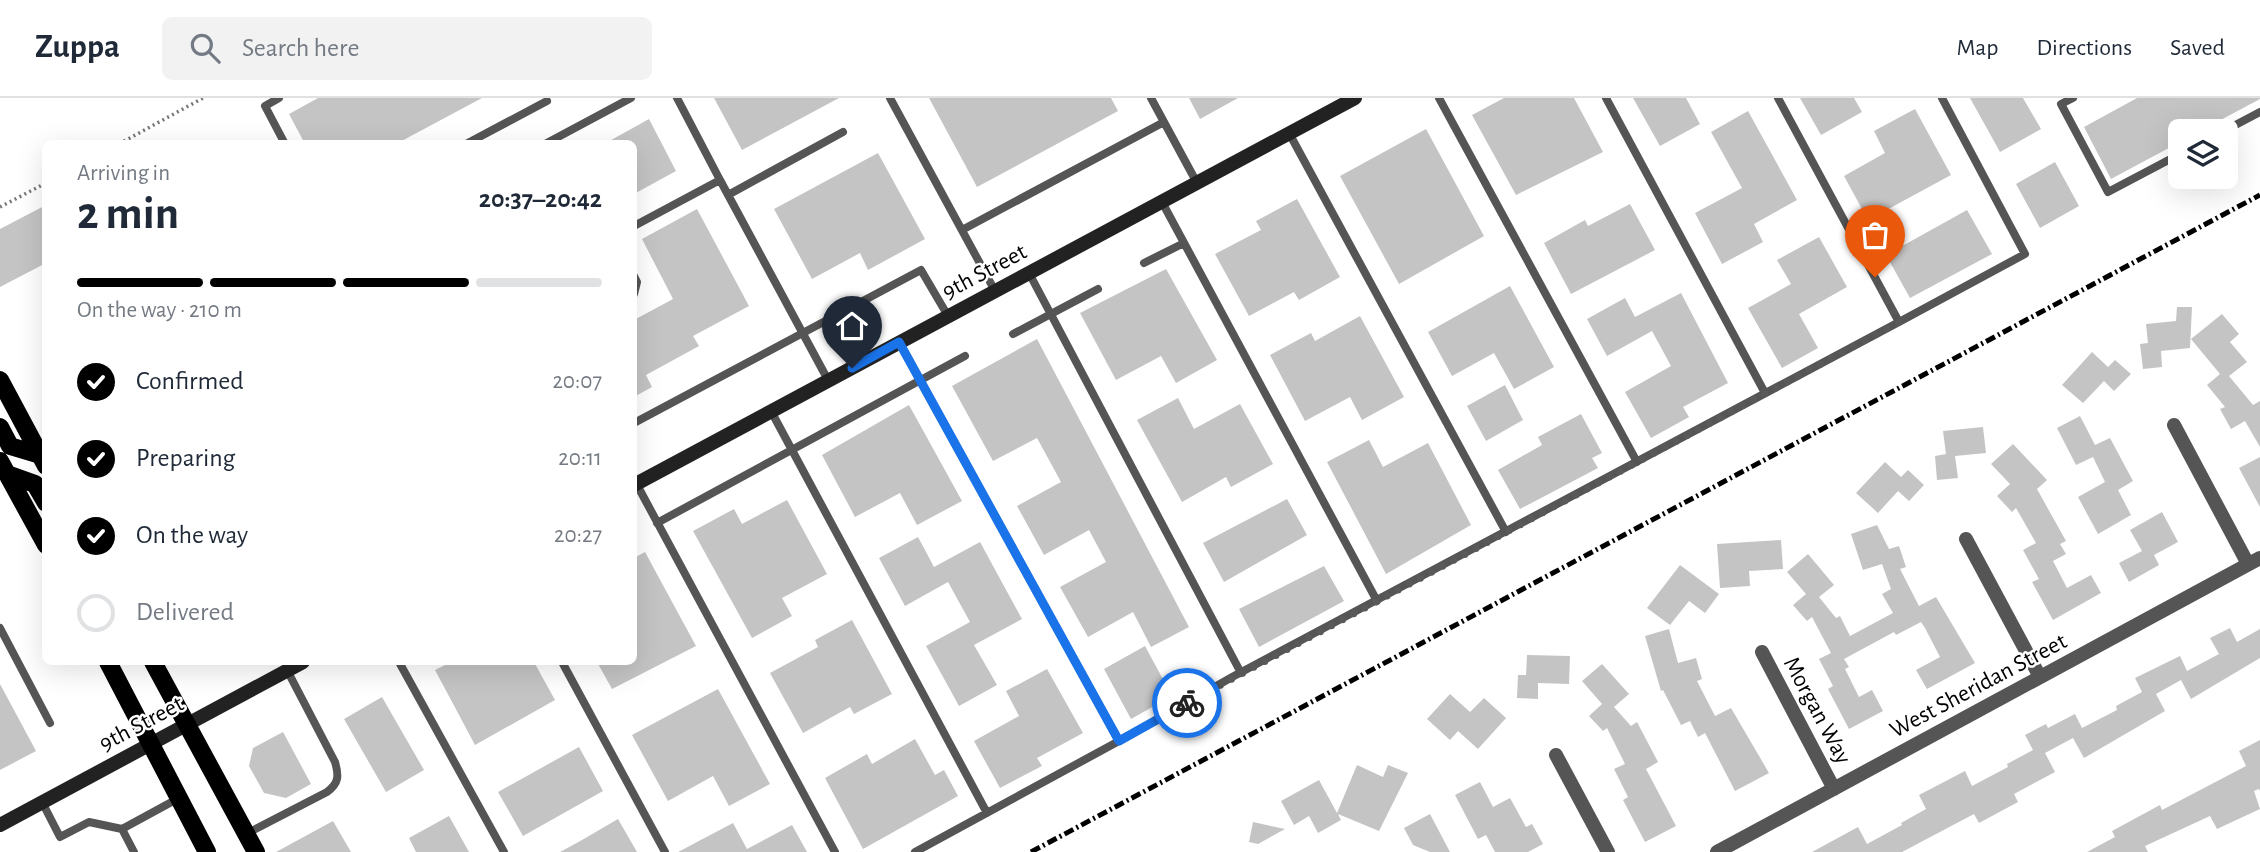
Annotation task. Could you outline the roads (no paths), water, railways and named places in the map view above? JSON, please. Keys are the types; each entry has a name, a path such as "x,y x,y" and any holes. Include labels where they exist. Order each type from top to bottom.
{"main road":[{"path":"0,380 42,454"},
{"path":"0,427 10,446 42,457"},
{"path":"2,471 35,484 42,496"},
{"path":"2,471 42,538"},
{"path":"110,665 207,852"},
{"path":"155,665 256,852"}],"street":[{"name":"9th Street","path":"637,483 1350,99"},
{"path":"2174,425 2254,561"},
{"path":"1966,538 2040,677"},
{"name":"West Sheridan Street","path":"1717,852 2254,561"},
{"name":"Morgan Way","path":"1762,652 1834,789"},
{"name":"9th Street","path":"0,825 297,665"},
{"path":"1556,755 1608,852"}],"lane":[{"path":"279,98 265,106 283,140"},
{"path":"552,140 631,98"},
{"path":"677,98 828,380"},
{"path":"890,98 995,291"},
{"path":"1151,98 1197,183"},
{"path":"1438,98 1637,462"},
{"path":"1606,98 1765,393"},
{"path":"1778,98 1899,322"},
{"path":"915,852 1241,673 2025,254 1942,98"},
{"path":"2073,98 2059,101 2108,192 2168,160"},
{"path":"473,140 549,99"},
{"path":"2238,124 2260,112"},
{"path":"962,230 1164,121"},
{"path":"728,195 843,132"},
{"path":"1290,133 1506,532"},
{"path":"637,224 720,180"},
{"path":"1162,202 1377,601"},
{"path":"1144,262 1184,243"},
{"path":"637,421 802,331 921,270 948,316"},
{"path":"1029,273 1241,673"},
{"path":"1013,334 1098,289"},
{"path":"899,342 1119,741"},
{"path":"657,523 965,356"},
{"path":"771,411 987,813"},
{"path":"637,488 835,852"},
{"path":"0,628 50,723"},
{"path":"401,665 504,852"},
{"path":"564,665 665,852"},
{"path":"246,834 327,792 336,785 339,776 335,762 287,670"},
{"path":"41,802 60,837 89,822 122,829 179,798"},
{"path":"122,829 134,852"}],"railway":[{"path":"1031,852 2260,195"}]}
